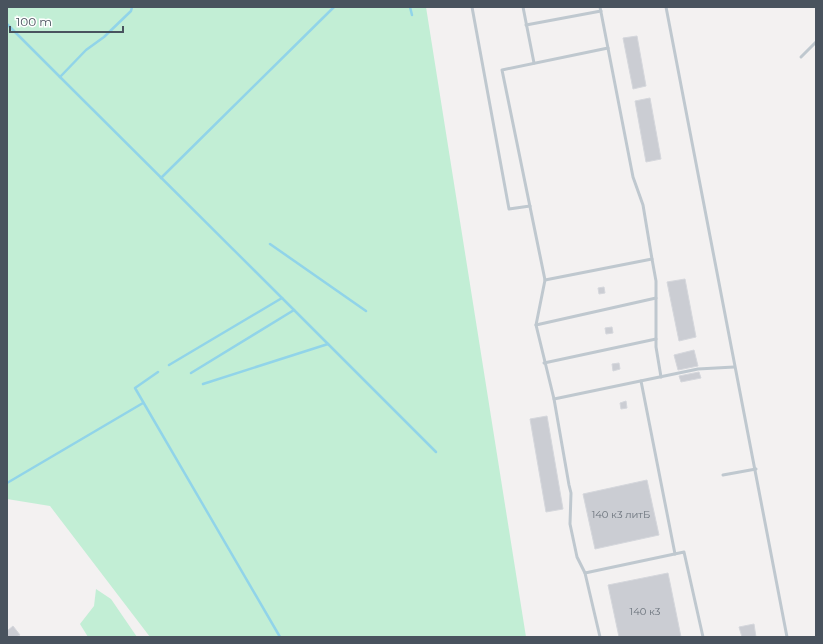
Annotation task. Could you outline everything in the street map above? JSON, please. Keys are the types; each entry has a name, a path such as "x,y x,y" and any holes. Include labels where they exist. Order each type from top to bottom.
{"lane":[{"path":"472,7 509,209 530,206"},
{"path":"523,7 534,63"},
{"path":"600,7 633,177 643,205 656,281 656,339 661,377"},
{"path":"666,7 734,367 756,469 787,637"},
{"path":"526,25 601,11"},
{"path":"801,57 816,42"},
{"path":"600,637 585,573 577,557 570,524 571,493 554,399 544,363 536,325 545,280 502,70 608,48"},
{"path":"545,280 652,259"},
{"path":"536,325 656,298"},
{"path":"544,363 656,339"},
{"path":"554,399 698,369 734,367"},
{"path":"641,381 675,554"},
{"path":"723,475 756,469"},
{"path":"585,573 684,552 703,637"}],"green space":[{"path":"7,7 426,7 526,637 150,637 50,506 7,499"},
{"path":"96,589 111,599 137,637 88,637 80,624 94,606"}],"building":[{"path":"637,36 646,86 633,89 623,38"},
{"path":"650,98 661,159 646,162 635,101"},
{"path":"685,279 696,337 679,341 667,282"},
{"path":"604,287 605,293 599,294 598,288"},
{"path":"612,327 613,333 606,334 605,328"},
{"path":"694,350 698,366 678,370 674,355"},
{"path":"619,363 620,369 613,371 612,364"},
{"path":"699,372 701,378 681,382 679,376"},
{"path":"626,401 627,408 621,409 620,403"},
{"path":"547,416 563,509 546,512 530,419"},
{"path":"647,480 659,535 595,549 583,494"},
{"path":"668,573 681,637 619,637 608,585"},
{"path":"754,624 756,637 742,637 739,627"},
{"path":"13,626 20,635 16,637 7,637 7,631"}],"waterway":[{"path":"7,24 60,77 86,50 104,37 131,11 132,7"},
{"path":"161,178 334,7"},
{"path":"410,7 412,15"},
{"path":"60,77 282,298 169,365"},
{"path":"270,244 366,311"},
{"path":"282,298 436,452"},
{"path":"191,373 294,310"},
{"path":"203,384 328,344"},
{"path":"158,372 135,388 280,637"},
{"path":"7,483 143,403"}]}
